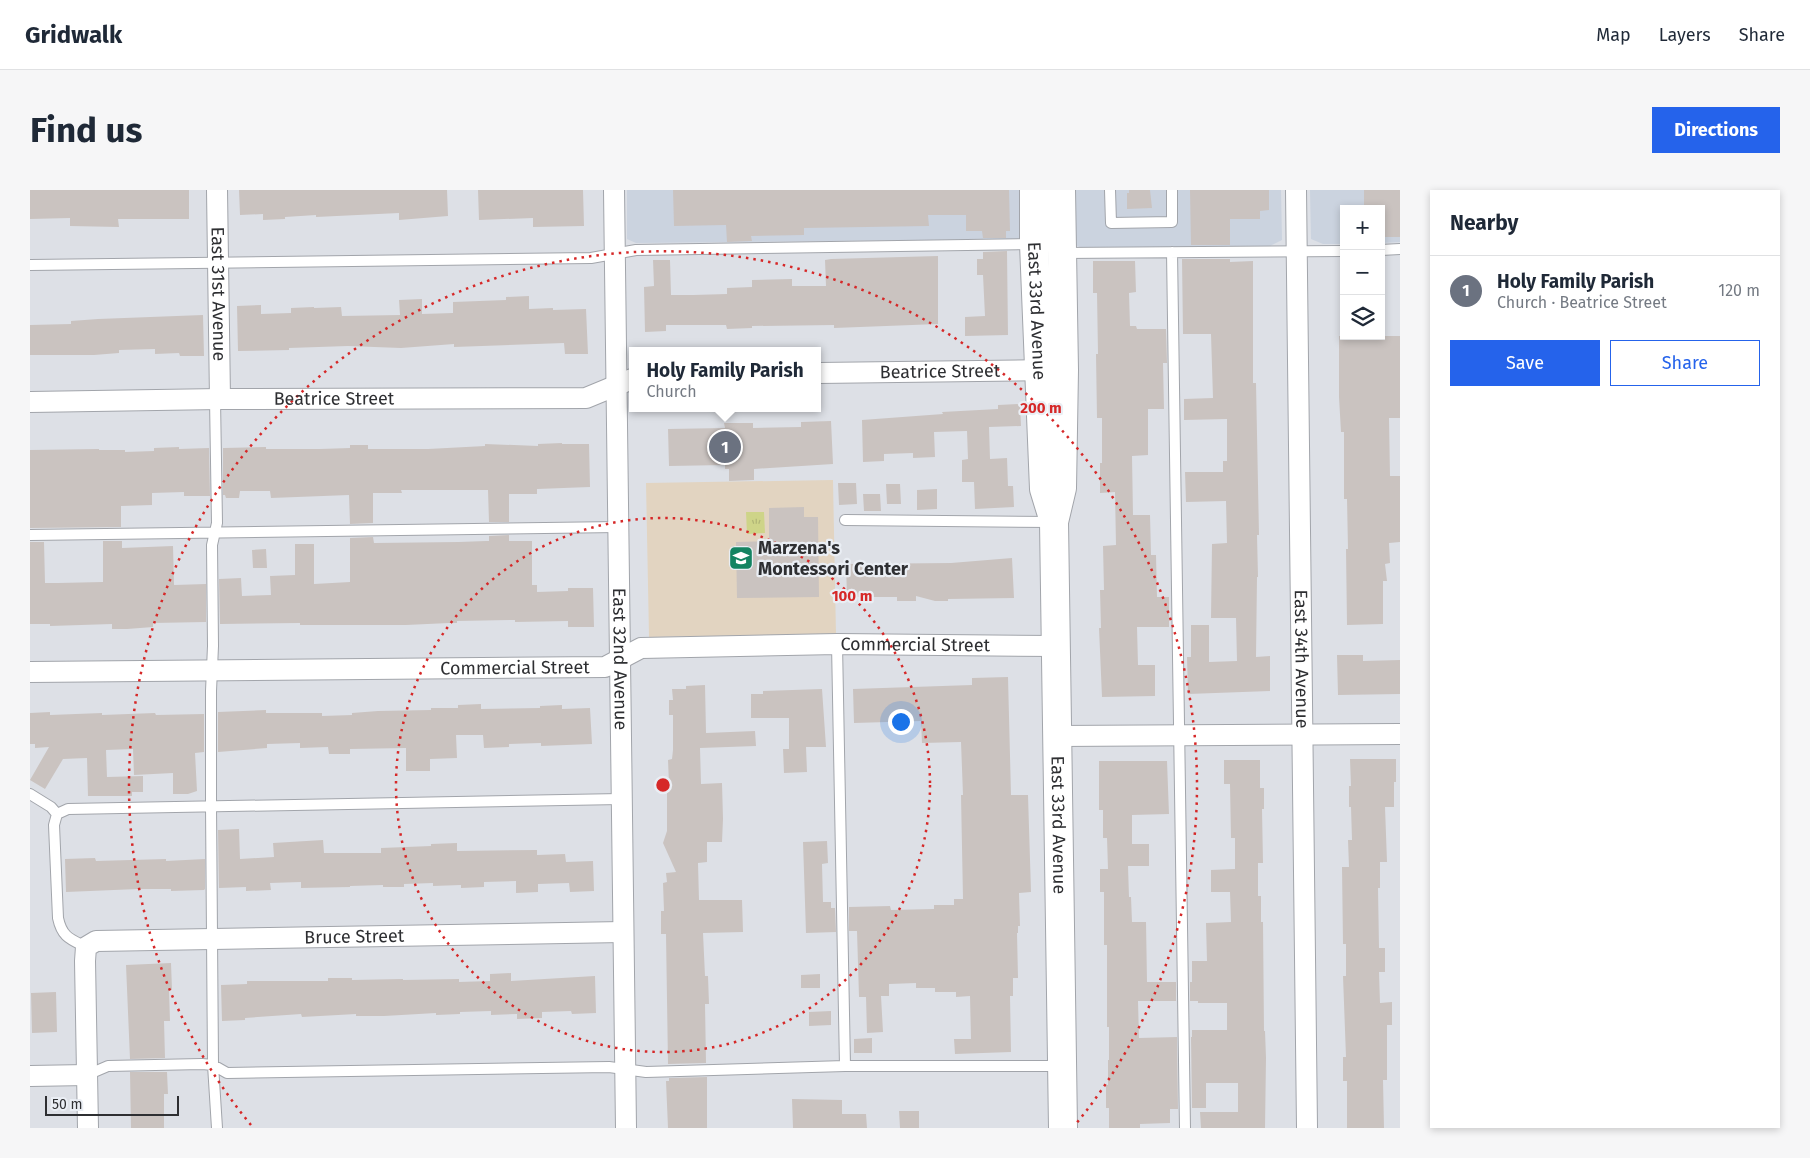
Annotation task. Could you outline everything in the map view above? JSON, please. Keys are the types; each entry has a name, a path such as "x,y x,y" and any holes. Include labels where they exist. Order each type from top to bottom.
{"street":[{"name":"East 31st Avenue","path":"217,190 219,263 218,399"},
{"name":"East 32nd Avenue","path":"614,190 614,254 624,383 618,527 626,1128"},
{"name":"East 33rd Avenue","path":"1034,190 1034,244 1052,370"},
{"name":"East 33rd Avenue","path":"1061,190 1062,253 1044,489 1054,522 1063,1128"},
{"name":"East 34th Avenue","path":"1296,190 1304,735 1307,1128"},
{"name":"Beatrice Street","path":"821,373 1052,370"},
{"name":"Beatrice Street","path":"30,402 218,399 586,398 624,383"},
{"name":"Commercial Street","path":"30,672 605,667 641,648 837,644 1056,646"},
{"path":"1058,736 1400,734"},
{"name":"Bruce Street","path":"86,947 96,941 106,940 623,932"},
{"path":"86,947 88,1128"},
{"path":"30,1076 87,1075"}],"lane":[{"path":"1110,190 1111,223 1172,222 1172,190"},
{"path":"30,265 591,258 646,250 1034,244"},
{"path":"1385,250 1400,249"},
{"path":"1062,253 1340,251"},
{"path":"1172,252 1185,1128"},
{"path":"218,399 217,523 212,545 211,806 213,1065 218,1128"},
{"path":"845,520 1054,522"},
{"path":"30,535 618,527"},
{"path":"837,644 845,1066"},
{"path":"30,794 51,807 57,814"},
{"path":"57,814 68,809 621,799"},
{"path":"57,814 54,825 60,928 67,937 86,947"},
{"path":"87,1075 108,1066 213,1065 227,1073 609,1067 646,1072 845,1066 1062,1066"}],"shaded area":[{"path":"627,190 1025,190 1024,235 1017,239 636,243 627,239"},
{"path":"1074,190 1281,190 1282,240 1270,246 1084,249 1073,244"},
{"path":"1310,190 1400,190 1400,242 1385,243 1385,205 1340,205 1340,244 1323,244 1311,239"},
{"name":"Marzena's Montessori Center","path":"833,480 836,634 649,637 646,483"}],"green space":[{"path":"746,512 764,512 765,533 747,534"}],"building":[{"path":"30,190 189,190 189,219 118,219 119,227 70,226 70,218 30,219"},
{"path":"239,190 447,190 448,216 399,220 399,213 316,217 316,215 263,220 263,214 240,215"},
{"path":"478,190 583,190 584,226 533,227 533,218 479,220"},
{"path":"673,190 1009,190 1010,231 1006,231 1006,238 983,238 982,231 966,231 966,215 928,215 929,226 804,228 804,235 751,236 752,241 727,242 726,225 674,226"},
{"path":"1129,190 1150,190 1152,208 1127,209 1127,193 1129,193"},
{"path":"1190,190 1269,190 1269,210 1260,211 1260,219 1230,219 1230,245 1191,245"},
{"path":"1364,190 1400,190 1400,237 1385,237 1385,205 1364,205"},
{"path":"1007,251 1008,335 965,336 965,317 985,316 983,275 977,275 977,259 983,259 983,252"},
{"path":"938,256 938,324 834,328 834,325 752,326 752,328 727,329 726,325 666,325 666,331 645,332 644,287 654,286 653,260 670,260 671,295 693,295 727,294 727,288 752,287 752,280 792,279 792,286 826,286 825,260 831,259"},
{"path":"1182,259 1230,259 1230,262 1253,261 1253,383 1256,383 1259,535 1257,535 1256,657 1270,656 1270,691 1188,694 1187,657 1191,657 1191,625 1209,625 1209,662 1237,661 1236,618 1211,618 1212,544 1227,543 1226,501 1186,502 1185,472 1223,472 1223,461 1227,461 1227,419 1184,420 1184,399 1213,398 1211,334 1183,334"},
{"path":"1093,261 1135,261 1136,292 1129,293 1130,326 1136,326 1137,329 1166,329 1167,363 1163,363 1164,409 1148,409 1148,455 1132,456 1133,515 1150,515 1151,555 1156,555 1157,597 1169,597 1169,627 1137,627 1138,665 1155,665 1155,696 1102,697 1099,628 1101,628 1100,590 1104,590 1103,546 1116,545 1115,492 1100,493 1102,418 1097,418 1097,293 1093,293"},
{"path":"529,296 529,309 586,309 588,354 565,354 564,343 454,347 454,344 401,348 348,346 238,351 237,306 261,305 261,314 291,313 291,308 341,307 342,316 400,315 399,300 422,299 422,314 453,313 453,302 506,300 506,297"},
{"path":"203,315 204,356 180,356 179,353 155,354 155,349 119,350 119,353 94,355 30,355 30,325 71,324 71,321 98,319"},
{"path":"1339,336 1340,340 1385,340 1385,336 1400,336 1400,418 1389,418 1390,476 1400,476 1400,542 1389,543 1390,563 1385,564 1387,581 1383,581 1383,624 1347,625 1347,499 1344,499 1344,432 1341,432"},
{"path":"1020,404 1021,426 989,427 990,459 1007,458 1008,486 1013,486 1014,507 975,509 974,482 962,482 962,460 968,459 967,431 934,432 935,457 913,458 913,453 884,454 884,461 863,462 862,420 943,414 942,412 998,409 998,405"},
{"path":"831,421 833,464 754,469 754,480 729,481 729,469 725,469 725,465 669,466 668,429 725,428 724,423 753,423 753,428 801,427 801,422"},
{"path":"485,444 538,446 538,444 589,444 590,487 537,489 537,494 509,494 509,522 489,522 488,490 401,490 402,493 373,493 373,523 350,524 349,495 271,498 270,491 240,491 239,498 226,498 223,495 223,448 320,449 368,445 368,449 428,449 485,446"},
{"path":"179,447 179,449 209,448 210,496 184,496 184,492 152,493 152,505 121,506 121,527 30,528 30,450 99,449 125,450 125,452 154,451 154,448"},
{"path":"838,483 856,483 857,504 839,505"},
{"path":"886,484 900,484 901,504 887,504"},
{"path":"937,489 937,509 917,510 917,490"},
{"path":"863,494 880,494 881,511 864,511"},
{"path":"804,507 804,517 818,517 819,597 737,598 736,542 769,541 769,508"},
{"path":"509,535 509,541 532,541 532,585 537,585 537,592 568,591 568,588 593,588 594,627 568,627 568,621 515,622 515,620 457,621 457,623 406,625 220,624 219,579 241,578 242,596 271,595 270,576 295,575 295,544 314,544 314,584 350,582 350,538 373,537 374,543 459,542 489,541 489,536"},
{"path":"103,541 122,541 122,548 173,546 174,585 206,584 206,622 153,623 153,627 127,629 112,629 112,624 50,626 50,624 30,624 30,542 44,542 45,583 58,583 103,582"},
{"path":"266,549 267,568 253,568 252,550"},
{"path":"1012,558 1014,598 948,599 948,601 935,601 916,596 916,601 897,601 897,597 847,597 846,564 951,563"},
{"path":"1337,655 1363,655 1363,661 1400,660 1400,694 1338,695"},
{"path":"1008,677 1011,795 1028,795 1031,892 1019,893 1020,926 1018,926 1017,933 1018,978 1013,978 1013,996 1010,996 1011,1052 955,1054 954,1039 971,1039 970,996 956,997 956,992 935,992 935,988 916,988 916,983 889,984 889,996 881,996 883,1032 867,1033 866,997 859,997 857,931 849,931 849,907 890,906 891,910 934,909 934,905 954,905 954,899 963,899 961,742 922,743 921,721 854,723 853,689 972,685 972,678"},
{"path":"705,685 706,733 755,731 756,746 700,748 701,784 722,783 723,819 722,842 707,842 707,862 698,863 699,900 742,900 743,932 703,933 705,976 708,976 709,1004 705,1004 706,1063 668,1064 666,934 661,934 661,911 664,911 663,883 667,882 666,873 676,872 663,843 667,831 668,760 672,759 673,750 673,715 669,715 669,700 673,700 672,689 686,689 686,686"},
{"path":"822,689 826,747 806,747 807,772 784,773 783,749 789,749 789,718 751,718 751,694 763,694 763,691"},
{"path":"481,704 481,709 540,708 540,706 562,705 562,709 590,708 592,744 541,746 541,743 509,744 509,747 484,748 483,735 456,735 457,758 430,759 430,771 406,771 406,748 350,749 350,754 329,754 328,747 300,748 300,743 267,744 267,748 218,752 218,712 266,710 266,713 322,713 322,716 352,715 352,713 378,711 458,708 458,705"},
{"path":"50,712 50,715 102,713 102,715 204,714 204,752 195,753 197,791 188,794 173,794 173,773 134,775 133,749 106,750 107,777 143,776 143,792 132,792 132,796 88,796 87,758 63,759 45,789 30,780 49,747 35,748 35,744 30,744 30,713"},
{"path":"1350,759 1396,759 1394,807 1385,807 1387,862 1380,862 1380,888 1378,888 1379,948 1385,948 1385,972 1379,972 1380,1003 1392,1002 1392,1025 1387,1025 1387,1080 1383,1080 1384,1128 1347,1128 1347,1081 1343,1081 1343,1057 1346,1057 1343,976 1346,976 1346,944 1343,944 1342,867 1349,867 1348,840 1352,840 1351,807 1349,807 1349,786 1351,786"},
{"path":"1224,760 1260,760 1260,788 1264,788 1264,809 1262,809 1263,863 1258,863 1258,896 1261,896 1261,922 1263,922 1266,1058 1265,1128 1201,1128 1200,1112 1238,1112 1238,1083 1206,1083 1206,1108 1192,1108 1192,1030 1227,1030 1227,1003 1198,1003 1198,1001 1190,1001 1192,961 1207,961 1206,923 1231,922 1230,892 1211,892 1211,870 1235,869 1235,838 1231,838 1230,784 1224,784"},
{"path":"1099,761 1167,761 1169,814 1132,815 1132,844 1149,844 1149,866 1128,866 1132,922 1146,922 1147,982 1176,982 1176,1001 1138,1001 1139,1038 1177,1037 1178,1109 1170,1109 1170,1123 1140,1124 1140,1128 1109,1128 1109,1108 1106,1108 1109,1060 1107,945 1104,945 1104,892 1100,892 1100,869 1108,869 1107,838 1103,838 1103,810 1099,810"},
{"path":"239,829 240,859 274,857 273,843 323,840 324,853 381,853 381,848 457,843 457,851 537,850 537,855 565,854 566,862 593,861 594,891 570,892 569,883 538,884 538,892 516,893 516,881 484,882 484,887 461,888 461,885 433,886 433,883 404,884 404,887 383,887 383,885 301,888 301,882 270,883 271,890 246,891 246,887 219,888 218,830"},
{"path":"827,841 828,863 822,864 823,902 831,902 831,908 835,908 836,932 806,933 803,842"},
{"path":"95,858 96,861 205,859 205,889 66,892 65,859"},
{"path":"171,963 172,990 169,990 170,1021 164,1021 165,1058 130,1059 126,965"},
{"path":"511,973 511,981 595,976 596,1013 572,1014 571,1011 542,1012 542,1018 517,1019 517,1014 491,1015 491,1011 460,1012 460,1014 436,1015 436,1013 384,1016 356,1016 356,1014 302,1017 301,1014 222,1021 221,985 247,984 247,981 328,981 328,978 352,978 352,980 459,979 459,982 490,981 490,974"},
{"path":"820,974 820,988 801,988 801,975"},
{"path":"56,992 57,1032 32,1033 31,993"},
{"path":"831,1011 831,1025 809,1026 809,1012"},
{"path":"872,1038 872,1053 854,1053 854,1039"},
{"path":"130,1072 167,1072 168,1094 164,1094 164,1128 131,1128"},
{"path":"707,1077 707,1128 668,1128 666,1081 669,1081 669,1078"},
{"path":"792,1099 842,1100 842,1114 866,1114 867,1128 793,1128"},
{"path":"899,1111 919,1111 919,1128 900,1128"}],"place":[{"name":"Holy Family Parish","path":"725,447"},
{"name":"Marzena's Montessori Center","path":"741,558"}]}
